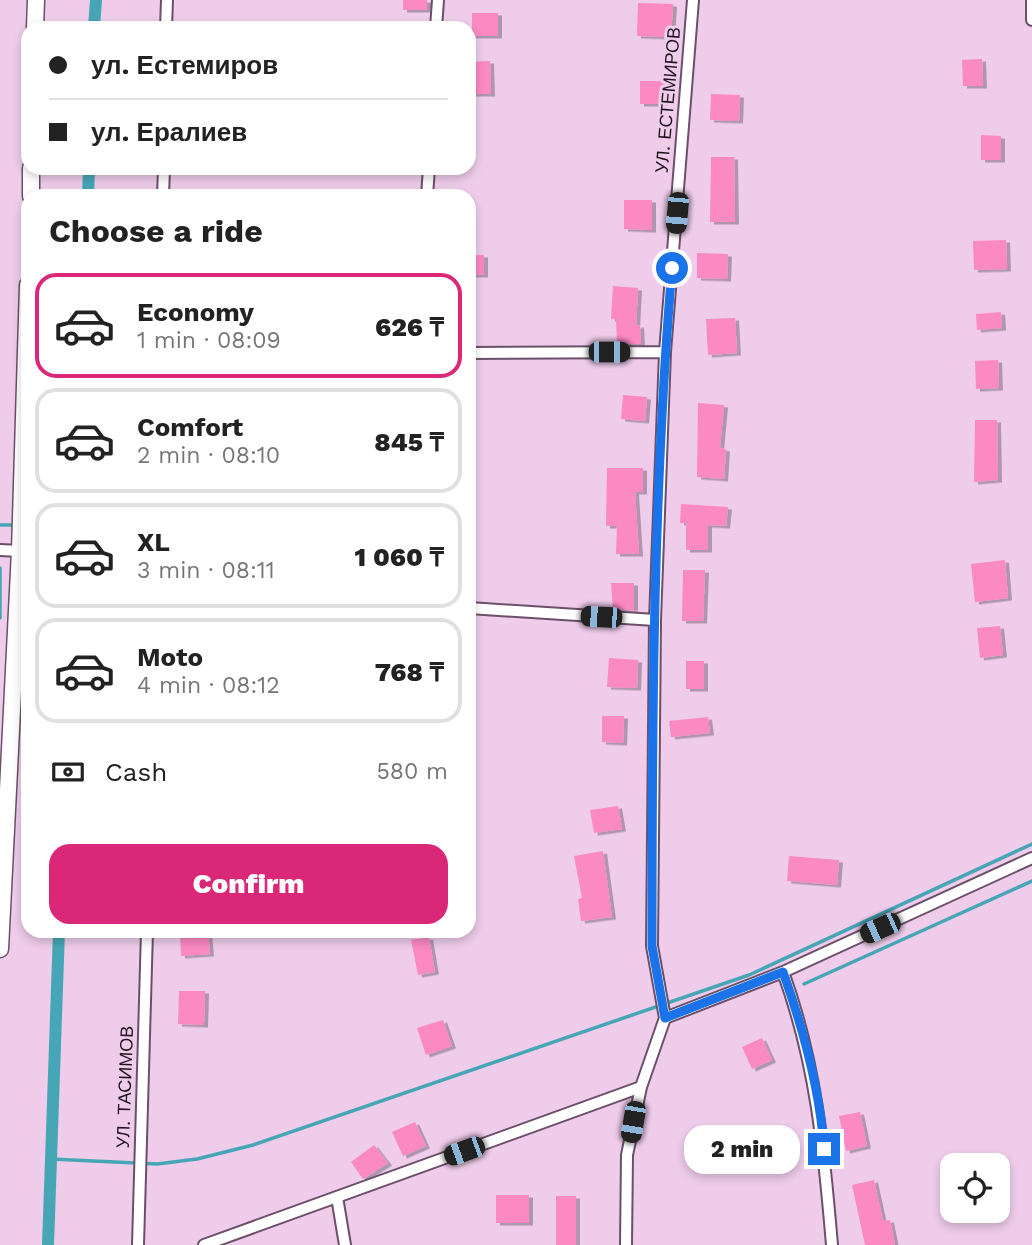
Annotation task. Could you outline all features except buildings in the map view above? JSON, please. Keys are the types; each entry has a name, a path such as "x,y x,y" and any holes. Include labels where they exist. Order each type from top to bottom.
{"main road":[{"path":"35,21 36,0"},
{"path":"0,949 21,518"}],"street":[{"path":"166,21 167,0"},
{"path":"436,21 438,0"},
{"name":"УЛ. ЕСТЕМИРОВ","path":"626,1245 627,1155 641,1087 665,1018 652,946 654,620 665,352 694,0"},
{"path":"1032,0 1032,20"},
{"path":"476,353 665,352"},
{"path":"0,550 20,551"},
{"path":"476,608 654,620"},
{"path":"665,1018 783,972 1032,858"},
{"name":"УЛ. ТАСИМОВ","path":"138,1245 147,938"},
{"path":"783,972 798,1012 822,1125 832,1245"},
{"path":"204,1245 641,1087"},
{"path":"337,1197 345,1245"}],"waterway":[{"path":"94,21 96,0"},
{"path":"88,189 89,175"},
{"path":"0,525 15,525"},
{"path":"0,568 0,618"},
{"path":"51,1159 157,1164 197,1159 253,1145 749,975 1032,844"},
{"path":"804,984 1032,881"},
{"path":"48,1245 59,938"}],"route":[{"path":"672,268 665,352 654,620 652,946 656,976 665,1018 783,972 798,1012 822,1125 824,1149"}]}
